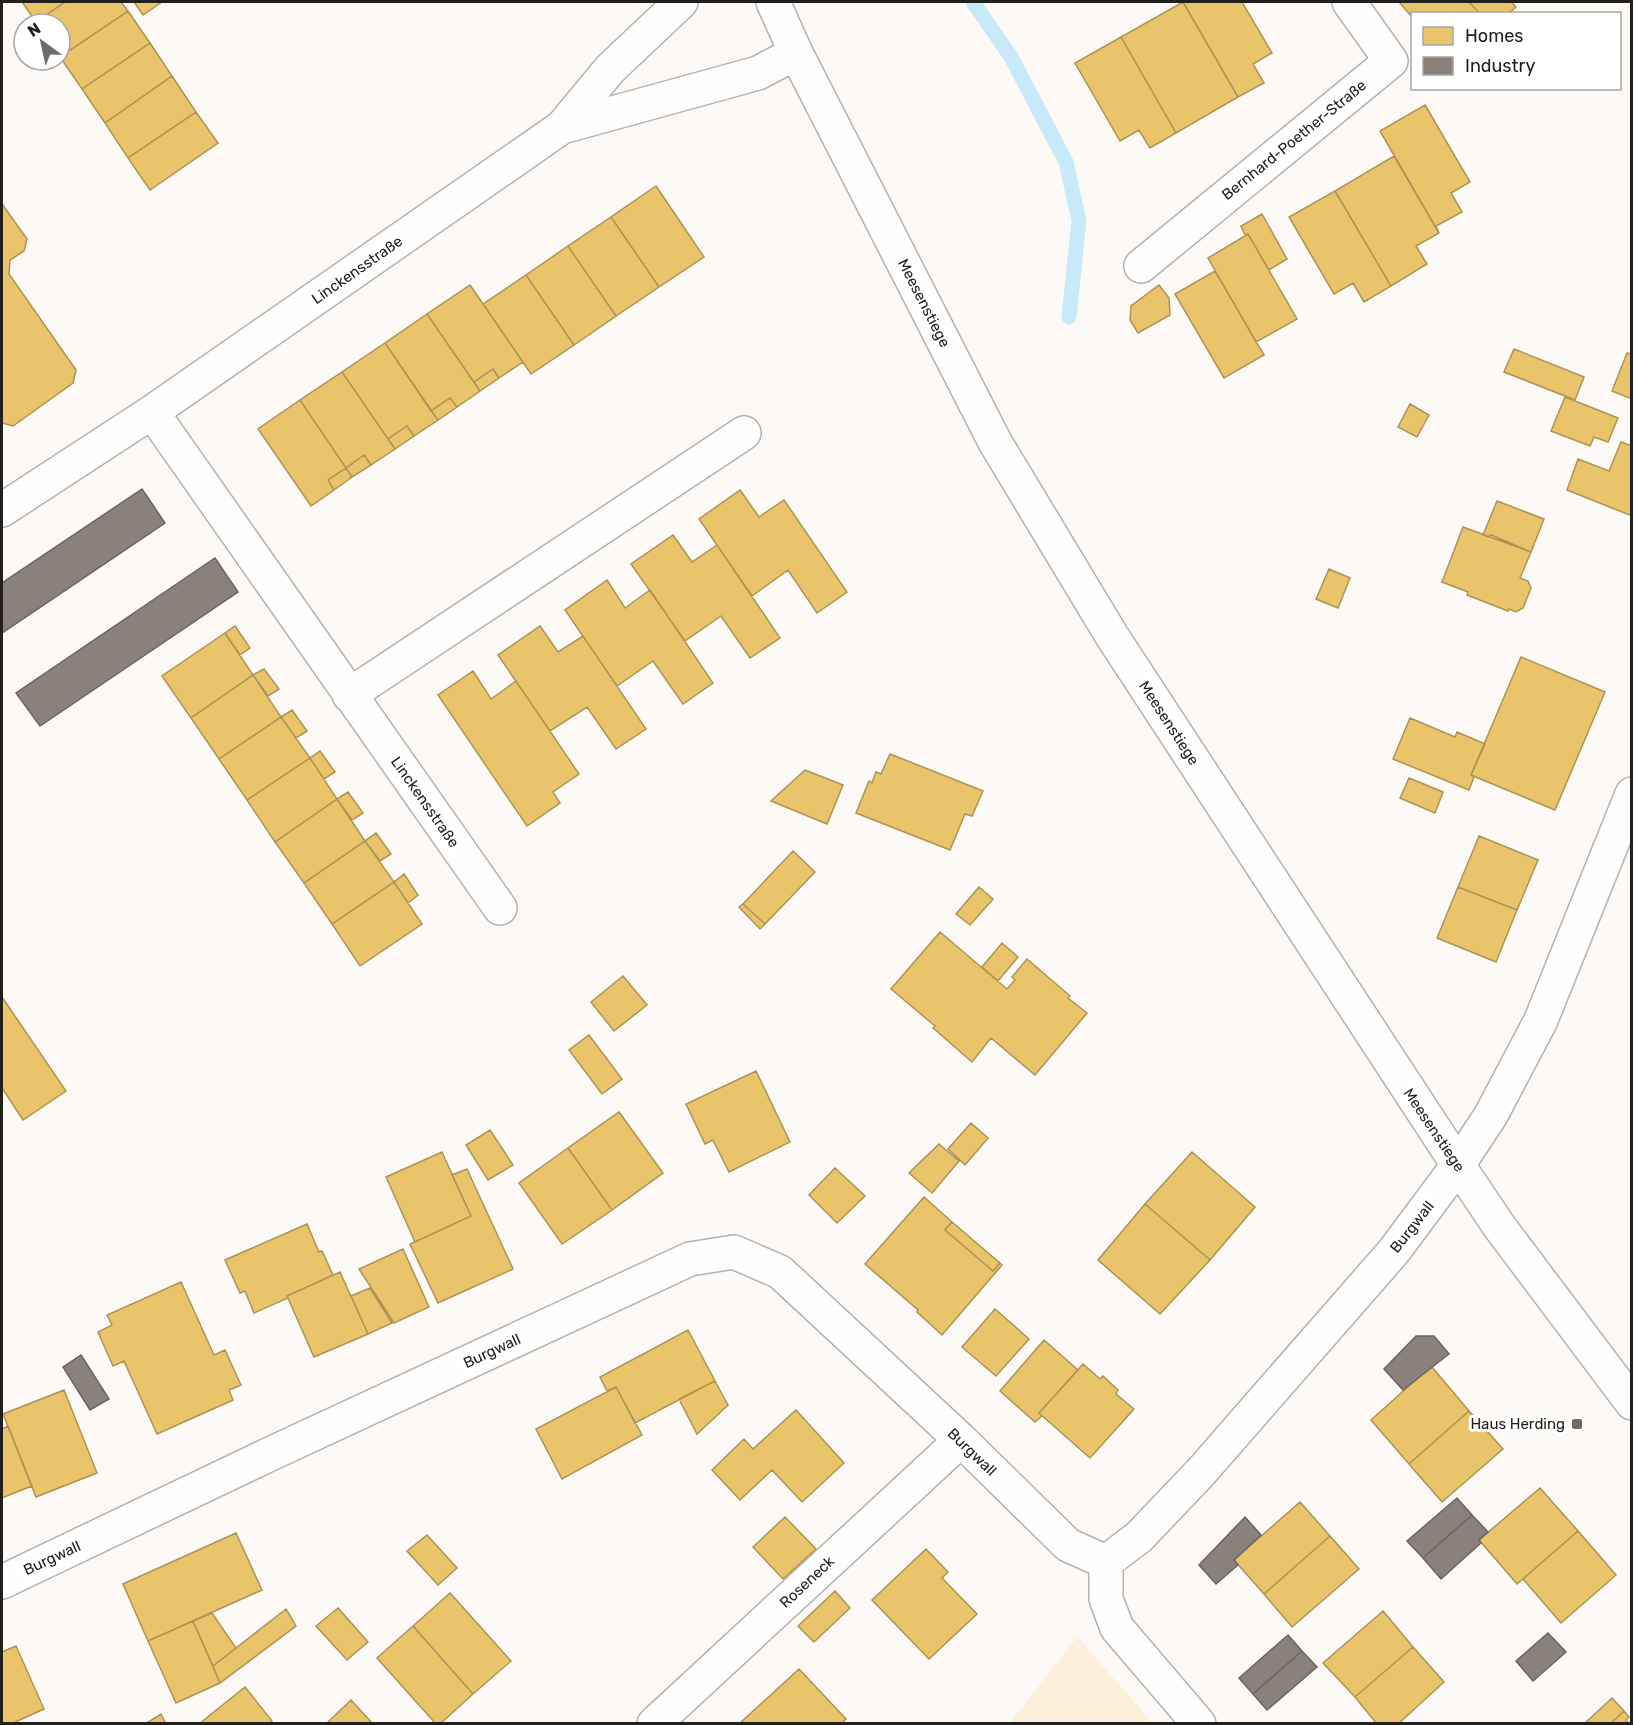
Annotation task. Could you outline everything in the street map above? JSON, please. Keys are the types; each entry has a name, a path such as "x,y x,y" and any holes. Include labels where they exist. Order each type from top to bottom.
{"street":[{"name":"Linckensstraße","path":"2,510 152,412 562,127 610,69 681,2"},
{"name":"Meesenstiege","path":"773,2 796,52 995,442 1112,636 1499,1226 1632,1403"},
{"name":"Bernhard-Poether-Straße","path":"1141,266 1391,61 1349,2"},
{"name":"Linckensstraße","path":"562,127 758,73 796,52"},
{"name":"Linckensstraße","path":"152,412 500,908"},
{"path":"349,695 744,433"},
{"name":"Burgwall","path":"2,1582 690,1259 734,1252 780,1272 961,1440 1068,1545 1106,1562 1139,1537 1201,1472 1394,1251 1458,1165 1491,1115 1541,1020 1632,794"},
{"name":"Roseneck","path":"654,1724 961,1440"},
{"path":"1106,1562 1106,1599 1117,1628 1199,1724"}],"shaded area":[{"path":"1077,1637 1153,1723 1010,1723"}],"building: Homes":[{"path":"22,2 65,2 50,12 29,12"},
{"path":"65,2 121,2 128,11 72,49 72,12 50,12"},
{"path":"134,2 162,2 143,15"},
{"path":"1183,2 1238,97 1176,133 1121,37"},
{"path":"1183,2 1242,2 1272,53 1253,64 1264,83 1238,97"},
{"path":"1399,2 1469,2 1478,12 1411,12 1411,16"},
{"path":"1469,2 1511,2 1516,7 1510,12 1478,12"},
{"path":"128,11 150,43 82,89 70,72 72,49"},
{"path":"1121,37 1176,133 1150,148 1139,130 1120,141 1075,63"},
{"path":"150,43 172,76 105,123 82,89"},
{"path":"172,76 196,112 128,158 105,123"},
{"path":"1425,105 1470,182 1451,193 1462,212 1436,226 1439,233 1380,131"},
{"path":"196,112 218,143 150,190 128,158"},
{"path":"1394,156 1439,233 1416,246 1427,264 1391,286 1335,191"},
{"path":"656,186 704,257 659,287 611,217"},
{"path":"1335,191 1391,286 1364,302 1353,283 1334,294 1289,217"},
{"path":"2,204 27,239 24,251 10,260 9,274 76,370 73,383 13,426 2,423"},
{"path":"1262,214 1287,259 1269,270 1241,226"},
{"path":"611,217 659,287 616,316 568,246"},
{"path":"1248,234 1297,319 1256,342 1208,258"},
{"path":"568,246 616,316 574,345 526,275"},
{"path":"1215,271 1264,355 1224,378 1175,294"},
{"path":"526,275 574,345 531,374 483,304"},
{"path":"470,285 523,362 499,378 493,369 474,382 427,314"},
{"path":"1159,285 1169,298 1170,315 1138,333 1130,320 1131,306"},
{"path":"427,314 480,391 457,407 450,398 431,411 385,343"},
{"path":"385,343 438,420 414,436 407,426 388,439 342,372"},
{"path":"1514,349 1584,377 1575,400 1504,372"},
{"path":"1627,353 1632,354 1632,399 1612,391"},
{"path":"493,369 499,378 480,391 474,382"},
{"path":"342,372 395,449 371,465 364,455 346,468 300,400"},
{"path":"1565,397 1618,418 1608,442 1594,437 1590,446 1551,431"},
{"path":"450,398 457,407 438,420 431,411"},
{"path":"300,400 346,468 328,480 334,490 311,506 258,429"},
{"path":"1410,404 1429,415 1417,437 1398,427"},
{"path":"407,426 414,436 395,449 388,439"},
{"path":"1621,442 1632,446 1632,516 1567,490 1578,459 1609,471"},
{"path":"364,455 371,465 352,477 346,468"},
{"path":"346,468 352,477 334,490 328,480"},
{"path":"740,490 759,517 784,500 847,592 817,613 788,570 752,596 699,519"},
{"path":"1497,501 1544,519 1531,552 1491,535 1489,537 1483,535"},
{"path":"1463,527 1531,552 1520,578 1528,581 1531,588 1523,608 1516,612 1509,609 1508,611 1467,595 1468,592 1442,582"},
{"path":"673,535 692,562 717,545 780,638 750,658 721,616 685,641 631,564"},
{"path":"1329,569 1350,578 1338,608 1316,599"},
{"path":"607,580 625,608 650,590 713,683 683,704 653,661 617,686 565,610"},
{"path":"235,626 250,648 240,655 225,633"},
{"path":"540,626 558,652 583,636 646,729 616,749 587,707 550,731 498,655"},
{"path":"225,633 253,675 191,718 162,676"},
{"path":"1521,657 1605,692 1555,810 1471,775"},
{"path":"264,669 279,689 268,696 253,675"},
{"path":"473,671 491,699 516,681 579,774 553,792 560,803 527,826 438,695"},
{"path":"253,675 281,717 219,759 191,718"},
{"path":"292,710 307,731 296,738 281,717"},
{"path":"281,717 310,758 247,800 219,759"},
{"path":"1410,718 1455,737 1457,732 1485,744 1471,775 1474,777 1469,790 1393,759"},
{"path":"320,751 335,772 324,779 310,758"},
{"path":"890,754 983,791 972,816 965,814 950,850 856,813 869,781 872,783 876,772 881,774"},
{"path":"310,758 337,799 275,842 247,800"},
{"path":"805,770 843,785 827,824 771,801"},
{"path":"1409,778 1443,792 1435,813 1400,798"},
{"path":"348,792 363,813 352,820 337,799"},
{"path":"337,799 365,841 304,883 275,842"},
{"path":"376,833 391,854 380,861 365,841"},
{"path":"1479,836 1538,860 1517,910 1458,887"},
{"path":"365,841 394,882 332,924 304,883"},
{"path":"793,851 815,872 765,924 743,904"},
{"path":"404,874 418,895 408,903 394,882"},
{"path":"394,882 422,924 360,966 332,924"},
{"path":"979,887 993,899 970,925 956,914"},
{"path":"1458,887 1517,910 1496,962 1437,938"},
{"path":"743,904 765,924 760,929 739,907"},
{"path":"940,932 1007,989 1015,980 1012,977 1027,959 1087,1013 1035,1075 991,1038 972,1062 933,1028 935,1026 891,989"},
{"path":"1002,943 1018,957 998,981 982,967"},
{"path":"623,976 647,1005 614,1031 591,1002"},
{"path":"2,997 66,1091 23,1120 2,1088"},
{"path":"589,1035 622,1079 602,1094 569,1050"},
{"path":"756,1071 790,1142 729,1172 713,1140 705,1144 686,1104"},
{"path":"619,1112 663,1173 612,1210 568,1148"},
{"path":"971,1123 988,1138 965,1165 948,1149"},
{"path":"490,1130 513,1165 488,1180 466,1145"},
{"path":"939,1144 959,1161 932,1193 909,1173"},
{"path":"568,1148 612,1210 562,1244 519,1183"},
{"path":"442,1152 471,1216 415,1242 386,1177"},
{"path":"1192,1152 1255,1207 1210,1260 1145,1204"},
{"path":"835,1168 865,1196 837,1223 809,1195"},
{"path":"467,1169 513,1269 438,1303 410,1244 471,1216 452,1175"},
{"path":"924,1197 952,1222 945,1230 993,1271 1000,1263 1002,1265 942,1335 917,1312 918,1310 865,1264"},
{"path":"1145,1204 1210,1260 1160,1314 1098,1260"},
{"path":"952,1222 1000,1263 993,1271 945,1230"},
{"path":"307,1224 319,1252 322,1251 333,1275 254,1313 245,1291 240,1293 225,1260"},
{"path":"403,1249 429,1307 394,1323 359,1269"},
{"path":"340,1272 368,1334 314,1357 287,1296"},
{"path":"181,1282 214,1355 225,1350 241,1385 229,1390 233,1400 157,1434 124,1361 113,1366 98,1332 112,1325 107,1315"},
{"path":"370,1288 392,1323 368,1334 351,1296"},
{"path":"995,1309 1029,1339 996,1376 962,1347"},
{"path":"688,1330 715,1381 635,1423 616,1387 607,1391 600,1377"},
{"path":"1044,1340 1078,1370 1039,1413 1042,1416 1035,1422 1000,1391"},
{"path":"1083,1364 1100,1379 1103,1376 1118,1390 1116,1394 1134,1409 1090,1458 1039,1413"},
{"path":"1431,1366 1469,1411 1409,1464 1371,1420"},
{"path":"715,1381 728,1405 697,1434 679,1399"},
{"path":"616,1387 642,1435 562,1479 536,1429"},
{"path":"64,1390 97,1473 36,1497 3,1414"},
{"path":"796,1410 844,1463 802,1502 772,1470 740,1500 712,1470 744,1439 753,1449"},
{"path":"1469,1411 1503,1449 1442,1502 1409,1464"},
{"path":"8,1426 32,1486 2,1498 2,1429"},
{"path":"1540,1488 1578,1531 1517,1584 1479,1540"},
{"path":"1300,1502 1330,1536 1264,1594 1234,1560"},
{"path":"785,1517 816,1549 783,1579 753,1547"},
{"path":"1578,1531 1616,1575 1561,1623 1523,1579"},
{"path":"236,1533 262,1590 148,1641 123,1584"},
{"path":"427,1535 457,1568 438,1585 407,1551"},
{"path":"1330,1536 1359,1569 1292,1627 1264,1594"},
{"path":"926,1549 948,1572 942,1578 977,1614 929,1659 872,1600"},
{"path":"835,1591 850,1608 814,1642 798,1626"},
{"path":"450,1593 511,1661 473,1694 413,1626"},
{"path":"338,1608 368,1642 347,1660 316,1626"},
{"path":"286,1609 296,1626 220,1683 213,1666"},
{"path":"1383,1611 1413,1647 1355,1697 1323,1663"},
{"path":"212,1613 236,1648 213,1666 193,1621"},
{"path":"193,1621 220,1683 176,1703 148,1641"},
{"path":"413,1626 473,1694 440,1724 436,1724 377,1658"},
{"path":"16,1646 44,1709 11,1724 2,1724 2,1652"},
{"path":"1413,1647 1444,1682 1398,1724 1377,1724 1355,1697"},
{"path":"799,1669 846,1719 841,1724 739,1724"},
{"path":"245,1687 272,1721 269,1724 199,1724"},
{"path":"1612,1698 1624,1711 1610,1724 1584,1724"},
{"path":"351,1700 373,1724 326,1724"},
{"path":"1624,1711 1629,1717 1626,1720 1629,1724 1610,1724"},
{"path":"161,1714 166,1724 145,1724"}],"building: Industry":[{"path":"142,489 165,523 2,633 2,583"},
{"path":"215,558 238,592 40,726 16,693"},
{"path":"1416,1336 1434,1336 1449,1354 1403,1390 1384,1369"},
{"path":"81,1355 109,1399 90,1410 63,1367"},
{"path":"1457,1498 1472,1515 1423,1558 1407,1541"},
{"path":"1472,1515 1488,1532 1479,1540 1481,1543 1441,1579 1423,1558"},
{"path":"1245,1517 1261,1535 1234,1560 1238,1565 1216,1584 1199,1565"},
{"path":"1548,1633 1566,1652 1533,1681 1516,1661"},
{"path":"1288,1635 1302,1651 1253,1694 1239,1678"},
{"path":"1302,1651 1317,1667 1267,1710 1253,1694"}],"waterway":[{"path":"973,2 1011,57 1066,162 1079,221 1069,317"}],"place":[{"name":"Haus Herding","path":"1577,1424"}]}
